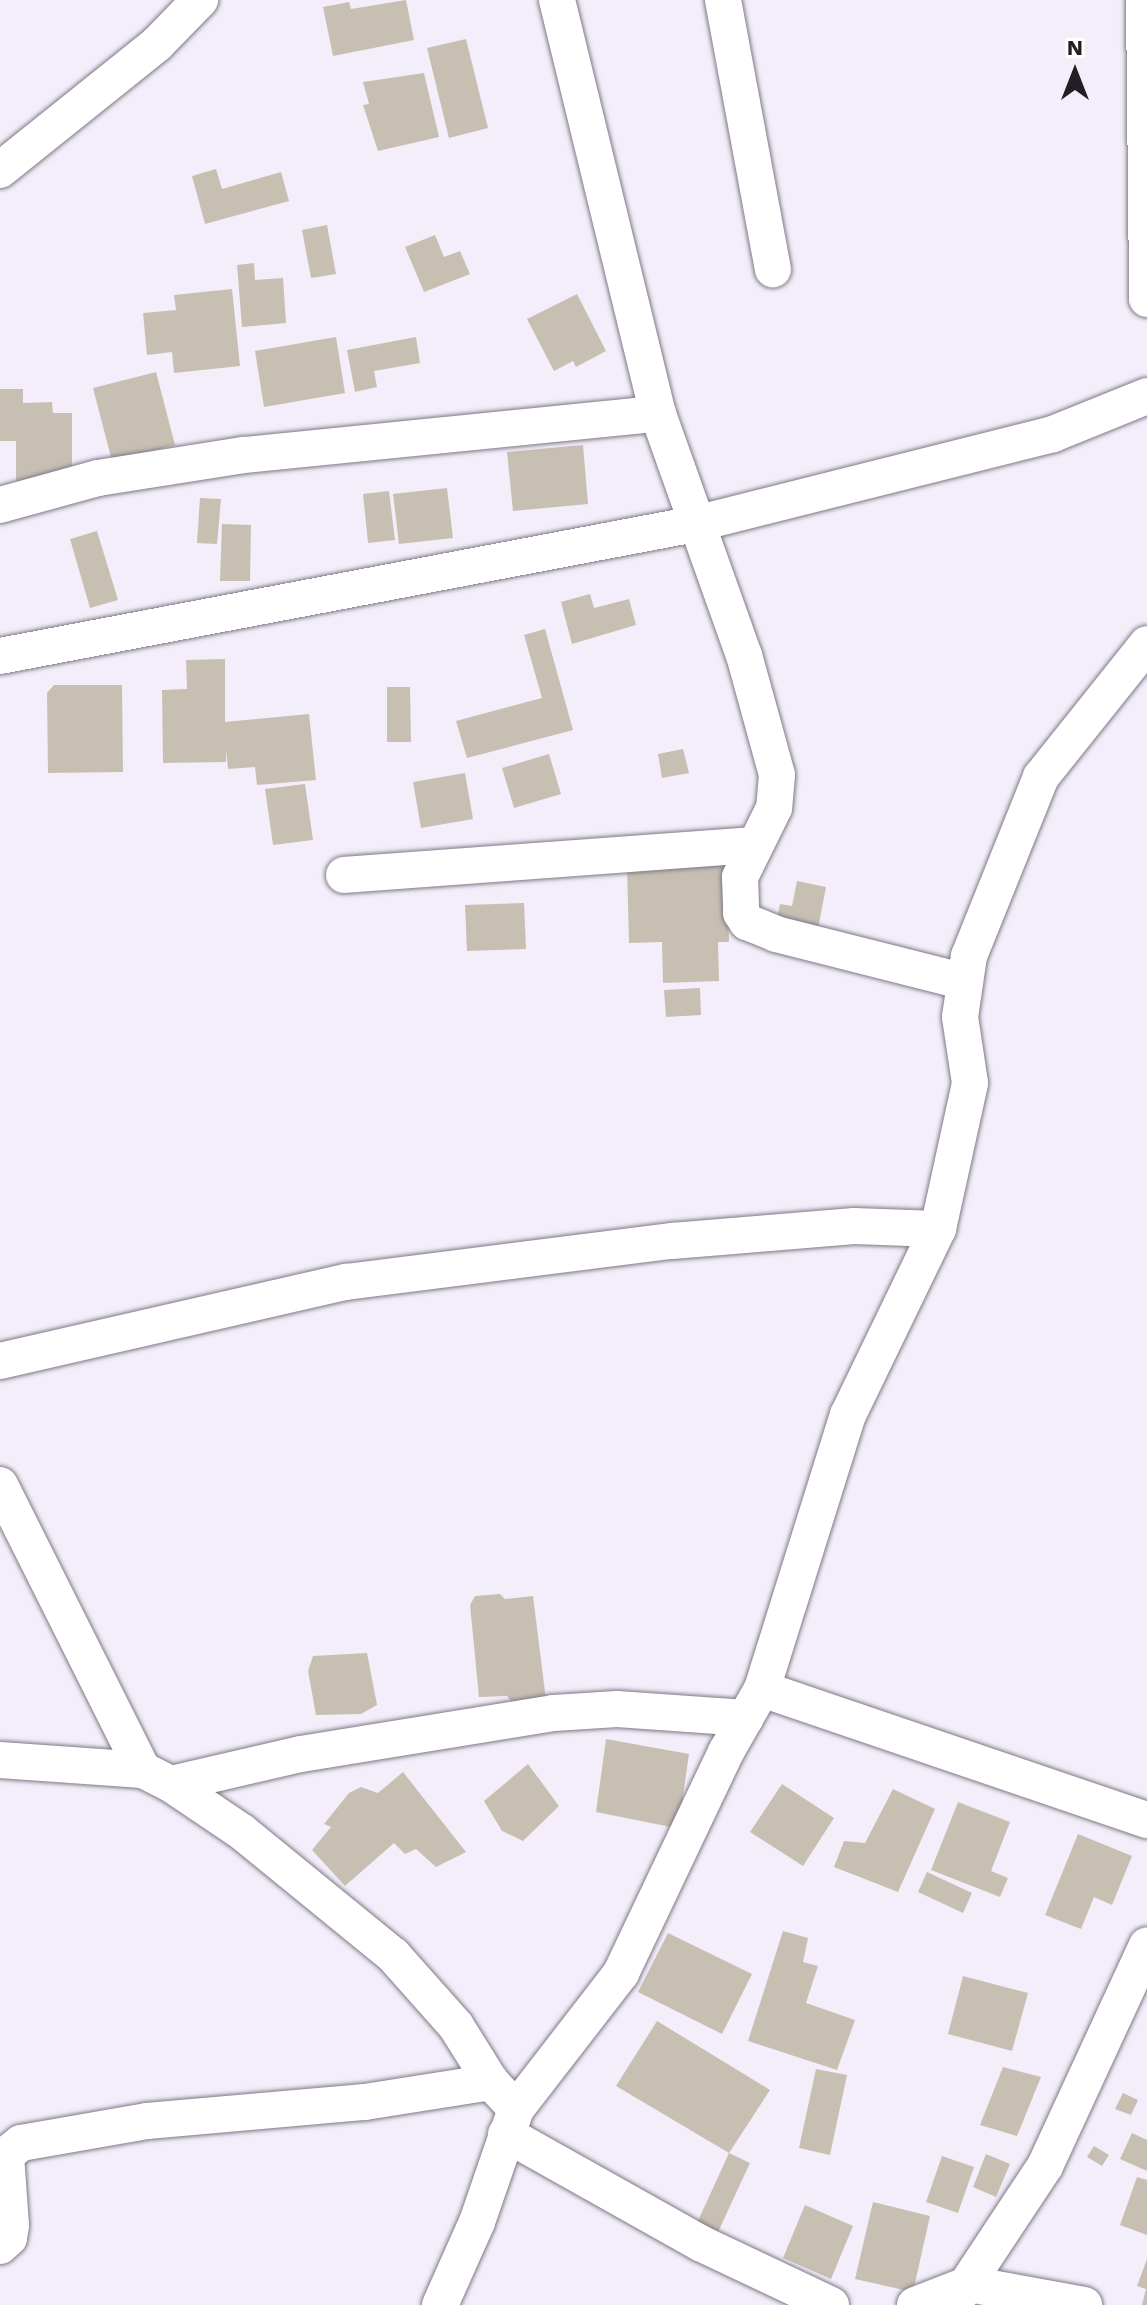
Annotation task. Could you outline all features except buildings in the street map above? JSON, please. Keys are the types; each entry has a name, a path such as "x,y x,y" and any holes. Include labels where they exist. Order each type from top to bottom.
{"street":[{"path":"0,170 157,44 200,0"},
{"path":"557,0 658,414 744,655 777,775 774,808 740,877 741,913 747,922 776,934 962,981"},
{"path":"723,0 773,269"},
{"path":"1144,0 1147,299"},
{"path":"0,656 695,524 1053,434 1147,396"},
{"path":"0,505 98,478 244,455 658,414"},
{"path":"440,2305 477,2222 511,2121 621,1973 754,1704 848,1415 938,1229 970,1083 960,1017 962,981 1041,777 1147,644"},
{"path":"344,875 754,845"},
{"path":"0,1361 346,1282 672,1241 854,1226 938,1229"},
{"path":"0,1485 157,1777 242,1832 393,1955 456,2026 511,2121 700,2243 831,2305"},
{"path":"0,1760 157,1777 554,1713 754,1704 1147,1820"},
{"path":"961,2294 1045,2166 1147,1945"},
{"path":"0,2246 9,2238 11,2225 6,2155 21,2143 147,2121 365,2102 491,2082"},
{"path":"915,2305 961,2294 1084,2305"}]}
